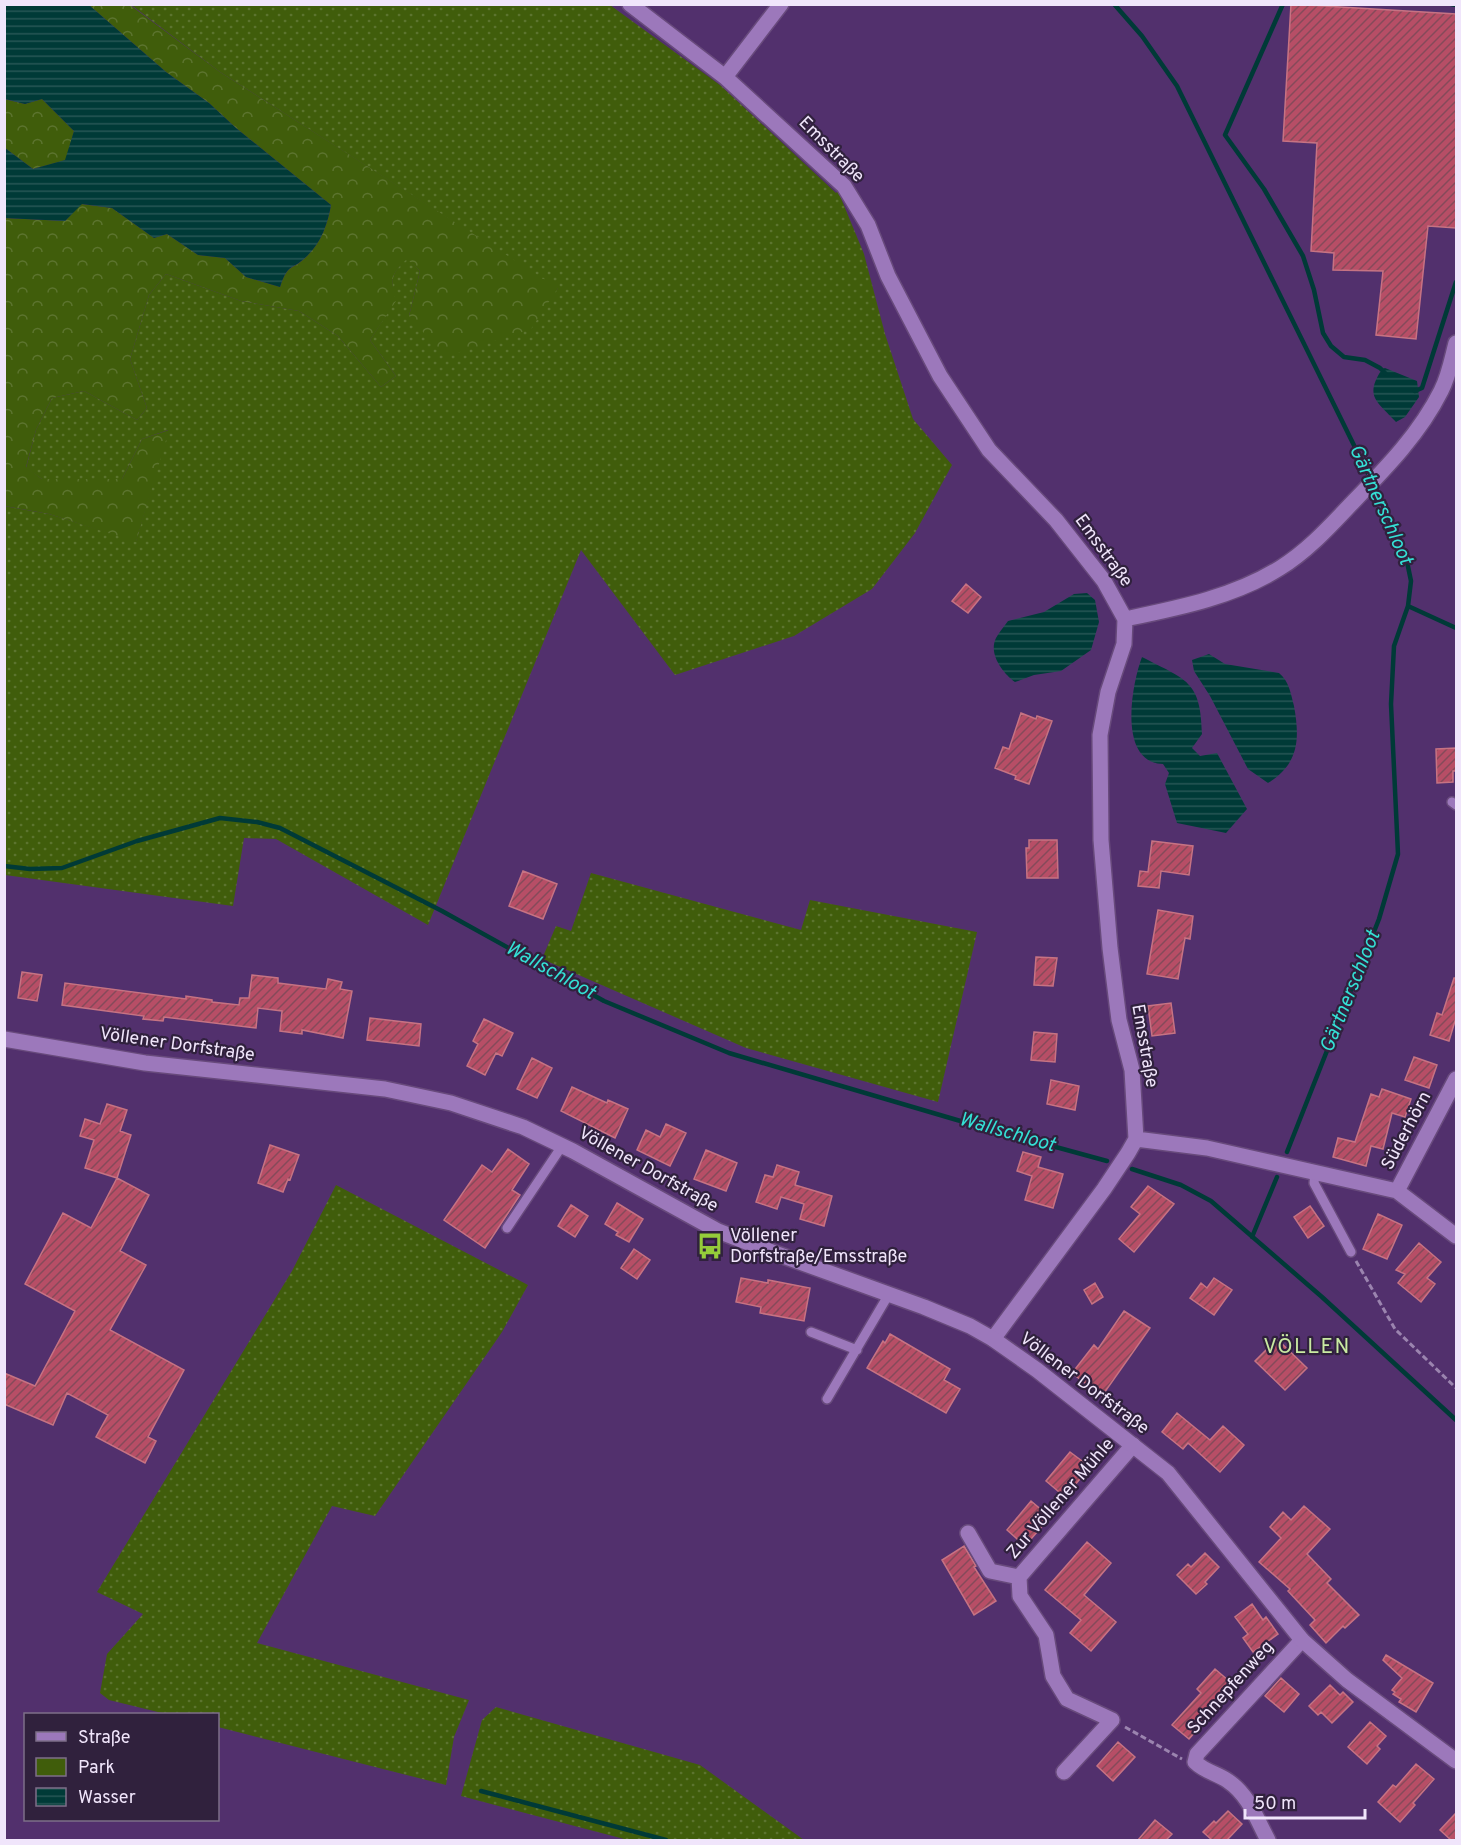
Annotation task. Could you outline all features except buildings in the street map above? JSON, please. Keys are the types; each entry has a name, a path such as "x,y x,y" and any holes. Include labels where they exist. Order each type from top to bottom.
{"street":[{"name":"Emsstraße","path":"630,4 725,77 844,186 868,225 888,276 940,376 989,450 1056,520 1104,580 1125,619 1124,644 1108,692 1100,735 1101,840 1119,1020 1132,1070 1136,1139"},
{"path":"725,77 781,4"},
{"path":"1125,619 1184,607 1226,593 1280,568 1313,544 1377,478 1415,434 1442,389 1456,343"},
{"name":"Völlener Dorfstraße","path":"4,1039 145,1063 345,1084 418,1096 482,1112 523,1127 562,1146 718,1231 889,1294 950,1318 993,1339 1037,1370 1168,1473 1302,1640 1347,1680 1456,1761"},
{"name":"Süderhörn","path":"1136,1139 1207,1148 1397,1191 1456,1079"},
{"path":"993,1339 1104,1189 1136,1139"},
{"path":"1397,1191 1456,1236"},
{"name":"Zur Völlener Mühle","path":"1112,1720 1067,1699 1053,1676 1046,1635 1020,1596 1019,1577 1133,1445"},
{"name":"Zur Völlener Mühle","path":"968,1533 990,1571 1019,1577"},
{"name":"Schnepfenweg","path":"1268,1840 1246,1797 1228,1781 1201,1769 1195,1762 1197,1754 1302,1640"},
{"path":"1064,1772 1112,1720"}],"lane":[{"path":"507,1228 562,1146"},
{"path":"1315,1172 1314,1183 1351,1252"},
{"path":"827,1399 889,1294"},
{"path":"811,1332 857,1350"}],"path":[{"path":"1351,1252 1395,1329 1456,1388"},
{"path":"1112,1720 1182,1759 1195,1762"}],"green space":[{"path":"130,4 610,5 720,85 836,193 838,191 864,254 885,334 913,419 952,465 915,533 872,589 794,636 675,675 581,550 428,925 276,839 244,838 233,906 5,875 4,506 49,514 136,541 168,430 142,439 122,479 42,479 26,468 36,430 52,398 84,391 137,420 147,408 130,359 149,295 166,274 241,301 299,311 338,336 381,387 396,376 370,340 395,301 393,277 407,258 420,271 409,316 558,289 220,72"},
{"path":"89,5 130,5 220,72 558,288 531,329 445,357 409,316 420,271 407,259 393,277 396,301 370,340 396,376 381,387 338,336 299,311 241,301 166,274 149,295 130,359 147,408 137,420 84,391 52,398 36,430 26,467 42,479 122,479 142,439 169,430 136,542 49,514 5,506 4,218 65,221 81,204 112,208 154,238 167,234 198,255 225,258 246,277 280,287 286,273 312,251 320,239 331,205 236,128 209,103 166,72"},
{"path":"4,99 25,104 42,99 74,131 66,160 33,169 5,148"},
{"path":"591,873 801,930 810,900 977,932 938,1102 746,1048 542,959 556,926 571,931"},
{"path":"336,1185 528,1285 502,1332 375,1516 332,1506 257,1643 469,1700 454,1737 446,1785 219,1727 219,1713 162,1713 109,1700 100,1693 107,1654 143,1614 97,1592 292,1271"},
{"path":"496,1707 700,1765 804,1840 628,1840 461,1796 482,1720"}],"water":[{"path":"5,4 89,5 166,72 209,103 236,128 331,205 320,239 302,261 288,270 280,287 246,277 225,258 198,255 167,234 154,238 112,208 82,204 65,221 5,218 5,148 33,169 65,160 74,131 42,99 25,104 5,99"},
{"path":"1385,368 1417,381 1419,397 1405,417 1396,422 1375,398 1374,386 1382,369"},
{"path":"1087,593 1095,600 1099,622 1091,650 1061,671 1034,675 1015,682 1010,678 998,663 994,650 996,638 1008,621 1044,612 1074,594"},
{"path":"1209,654 1225,664 1279,673 1287,684 1296,718 1297,740 1286,768 1268,783 1248,769 1210,696 1194,671 1192,660"},
{"path":"1142,657 1180,677 1194,692 1201,716 1202,734 1192,748 1200,756 1217,753 1247,809 1226,833 1177,823 1165,784 1169,773 1163,764 1149,760 1139,751 1134,737 1132,703"}],"waterway":[{"name":"Gärtnerschloot","path":"1114,4 1142,36 1177,86 1378,494 1406,557 1411,581 1408,606 1394,646 1391,704 1398,854 1379,919 1287,1152"},
{"path":"1283,4 1225,135 1264,189 1303,256 1314,290 1323,333 1331,346 1344,357 1365,360 1385,373"},
{"path":"1451,4 1456,5"},
{"path":"1415,391 1422,388 1456,282"},
{"path":"1408,606 1456,628"},
{"name":"Wallschloot","path":"4,866 30,869 62,868 137,841 220,818 257,822 280,828 442,911 604,1001 729,1053 1107,1161"},
{"name":"Wallschloot","path":"1132,1169 1181,1185 1211,1201 1322,1297 1456,1420"},
{"name":"Gärtnerschloot","path":"1252,1237 1277,1177"},
{"path":"481,1791 666,1840"}],"place":[{"name":"Völlener Dorfstraße/Emsstraße","path":"710,1246"}],"district":[{"name":"VÖLLEN","path":"1307,1347"}]}
